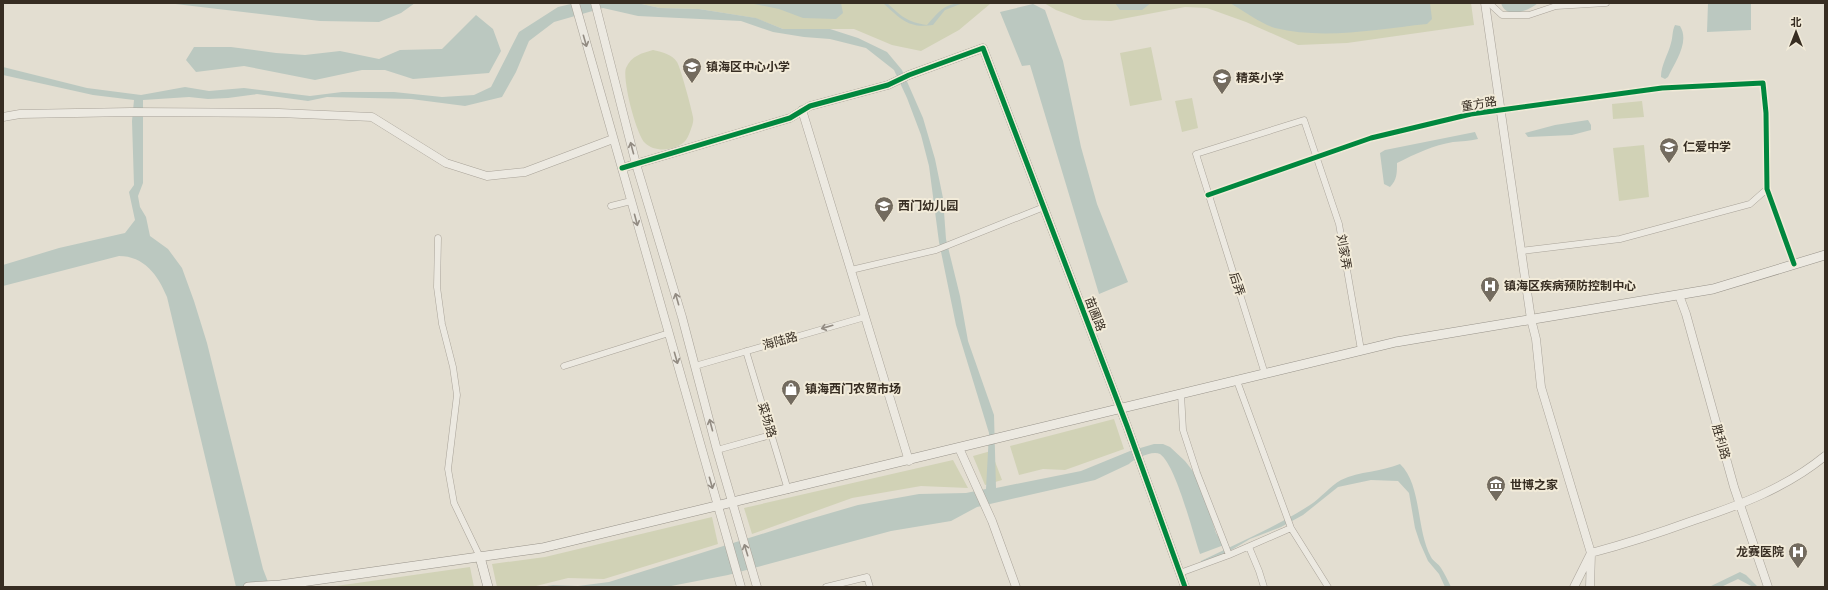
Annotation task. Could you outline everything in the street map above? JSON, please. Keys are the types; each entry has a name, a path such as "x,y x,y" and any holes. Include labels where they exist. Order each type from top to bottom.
{"main road":[{"path":"248,587 280,585 542,548 909,461 1360,350 1396,342 1712,289 1825,255"},
{"path":"480,557 488,587"}],"street":[{"path":"575,3 741,587"},
{"path":"595,3 636,164 757,587"},
{"path":"1485,3 1531,319 1536,339 1541,387 1591,553 1590,587"},
{"path":"1489,3 1502,15 1529,15 1556,6 1606,3"},
{"name":"苗圃路","path":"802,110 816,104 888,85 909,75 983,48 1120,408 1185,587"},
{"name":"童方路","path":"1208,195 1371,138 1471,114 1662,88 1763,83 1766,113 1767,189"},
{"path":"622,168 790,118 802,110 909,461"},
{"path":"3,117 20,114 131,112 280,113 372,117 446,163 487,176 525,172 614,140"},
{"name":"刘家弄","path":"1208,195 1196,154 1304,120 1339,224 1360,350"},
{"path":"1521,251 1620,239 1750,204 1767,189 1794,264"},
{"name":"后弄","path":"1208,195 1265,374"},
{"path":"611,206 631,201"},
{"path":"851,270 936,250 952,242 1044,207"},
{"path":"438,238 437,287 442,324 453,368 457,395 448,469 454,503 480,557"},
{"name":"胜利路","path":"1679,295 1686,314 1740,504 1768,587"},
{"name":"海陆路","path":"695,366 865,317"},
{"path":"564,366 669,333"},
{"name":"菜场路","path":"746,351 788,490"},
{"path":"1237,381 1291,528 1328,587"},
{"path":"1181,394 1183,430 1197,473 1229,555"},
{"path":"718,450 772,435"},
{"path":"959,448 1004,550 1016,587"},
{"path":"1574,587 1591,553 1633,542 1740,504 1774,490 1825,456"},
{"path":"1180,573 1249,547 1291,528"},
{"path":"1249,547 1260,571 1264,587"},
{"path":"826,587 867,576 870,587"}],"green space":[{"path":"637,3 997,3 990,4 959,30 921,51 892,45 854,29 783,29 755,18 699,9 660,8"},
{"path":"1044,3 1471,3 1474,25 1347,43 1298,45 1246,22 1207,8 1185,7 1111,21 1083,20 1056,10"},
{"path":"1151,47 1162,100 1130,106 1120,53"},
{"path":"653,50 669,55 675,59 681,71 686,88 693,122 686,140 677,147 660,149 649,146 645,143 641,138 634,118 628,94 625,74 628,64 641,54"},
{"path":"1192,98 1198,128 1182,132 1175,101"},
{"path":"1642,101 1644,117 1613,119 1612,104"},
{"path":"1644,145 1649,197 1619,201 1613,148"},
{"path":"1114,419 1124,449 1065,470 1043,469 1019,475 1010,446"},
{"path":"991,451 1002,480 985,485 973,456"},
{"path":"953,460 968,488 921,486 852,498 752,534 744,508"},
{"path":"712,517 718,544 604,579 568,578 532,587 497,587 492,564 545,557"},
{"path":"470,567 474,587 329,587"}],"shaded area":[{"path":"167,3 415,3 401,13 379,22 320,21"},
{"path":"575,3 637,3 660,8 699,9 756,18 783,29 830,29 858,38 887,52 902,70 923,118 935,159 943,198 946,239 960,296 968,341 994,415 996,488 1081,471 1130,451 1154,444 1163,444 1170,447 1185,461 1199,479 1216,533 1224,545 1200,554 1178,485 1172,471 1160,454 1152,453 1095,480 977,507 951,521 891,531 728,575 666,587 540,587 553,585 578,586 609,582 858,505 919,494 966,493 986,489 989,433 956,325 939,242 929,166 921,135 907,98 894,70 866,48 830,39 773,32 741,21 638,16 603,8 554,22 529,41 516,72 502,97 465,106 411,99 327,97 308,101 257,94 228,98 208,99 189,97 143,100 143,183 138,196 140,207 146,217 150,236 168,249 182,268 194,301 207,343 263,569 270,587 236,587 167,297 154,274 143,263 136,259 119,256 3,286 3,265 59,248 125,233 135,220 129,192 134,185 132,121 134,100 93,95 3,75 3,67 87,88 141,95 185,87 209,91 244,88 310,96 342,92 394,92 442,97 474,95 491,87 519,32 558,7"},
{"path":"749,3 841,3 843,13 836,19 803,18 779,9"},
{"path":"883,3 887,3 909,20 927,25 946,7 956,3 963,3 945,10 933,25 924,26 911,24 905,21"},
{"path":"1115,3 1151,3 1142,10 1120,10"},
{"path":"1230,3 1430,3 1432,19 1427,24 1370,31 1313,33 1275,28 1259,21"},
{"path":"1501,3 1538,3 1529,9 1512,13 1507,11"},
{"path":"1708,3 1751,3 1751,30 1707,32"},
{"path":"1033,4 1045,10 1063,61 1081,147 1097,204 1128,282 1099,294 1030,65 1022,66 1000,12"},
{"path":"476,15 493,29 501,51 489,73 413,79 385,70 362,70 315,80 244,66 196,72 186,60 194,47 231,47 305,55 340,51 379,59 400,50 442,49"},
{"path":"1675,25 1680,26 1683,32 1682,45 1668,77 1665,79 1661,77 1661,73"},
{"path":"1588,120 1591,125 1591,130 1572,135 1528,137 1525,133 1555,125"},
{"path":"1475,132 1478,139 1439,145 1397,163 1397,173 1394,182 1390,187 1384,184 1380,153 1385,150"},
{"path":"1400,464 1407,473 1416,496 1426,546 1431,557 1441,568 1451,587 1445,587 1439,574 1428,561 1415,528 1409,493 1398,481 1371,480 1338,487 1303,515 1281,527 1250,539 1199,569 1201,561 1297,513 1314,502 1341,480"},
{"path":"1740,572 1746,575 1758,587 1753,587 1738,579 1721,587 1709,587"}],"cycle path":[{"path":"622,168 790,118 810,106 888,85 909,75 983,48 1127,426 1185,587"},
{"path":"1208,195 1371,138 1471,114 1662,88 1763,83 1766,113 1767,189 1794,264"}],"place":[{"name":"镇海区中心小学","path":"692,84"},
{"name":"精英小学","path":"1222,95"},
{"name":"仁爱中学","path":"1669,164"},
{"name":"西门幼儿园","path":"884,223"},
{"name":"镇海区疾病预防控制中心","path":"1490,303"},
{"name":"镇海西门农贸市场","path":"791,406"},
{"name":"世博之家","path":"1496,502"},
{"name":"龙赛医院","path":"1798,569"}]}
